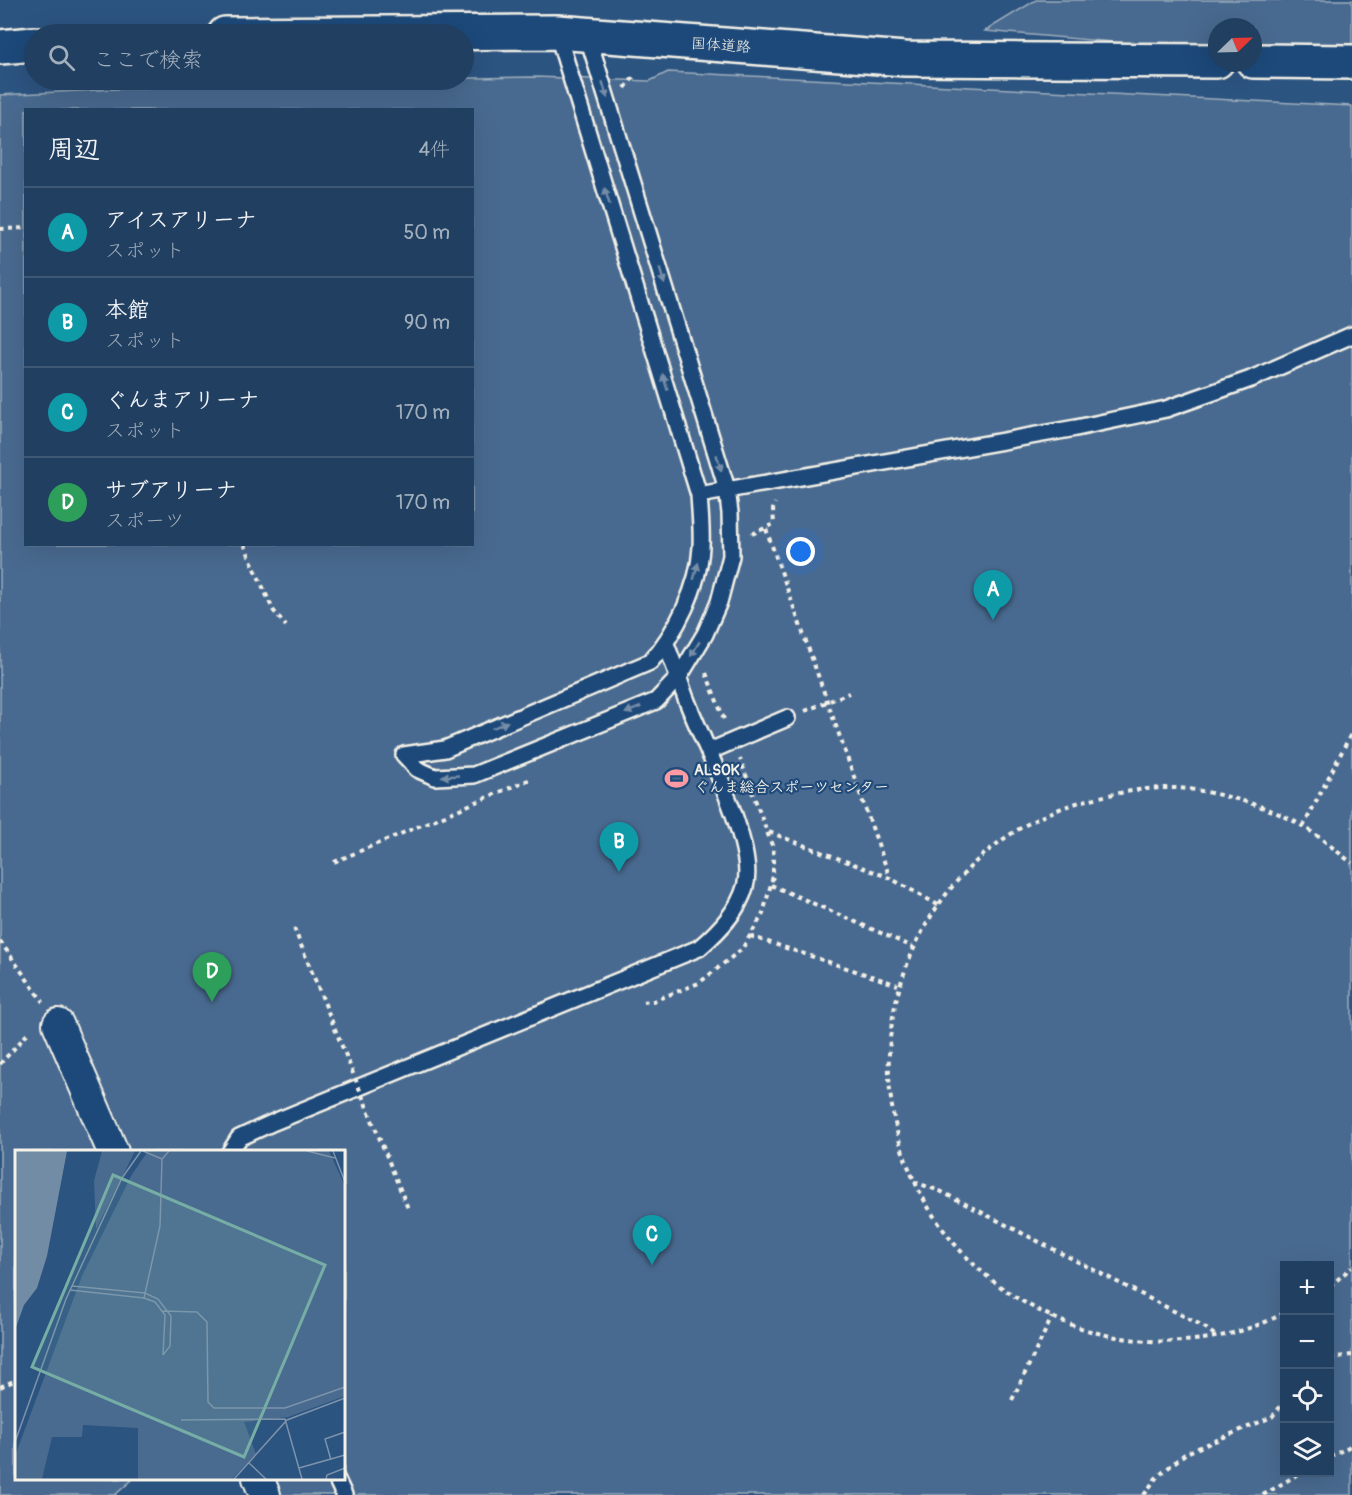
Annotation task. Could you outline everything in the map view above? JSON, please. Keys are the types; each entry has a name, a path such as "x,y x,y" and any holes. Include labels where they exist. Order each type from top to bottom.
{"street":[{"name":"国体道路","path":"474,33 572,33 905,59 1208,61"},
{"path":"0,46 24,45"},
{"path":"1262,61 1352,62"},
{"path":"55,1019 112,1150"},
{"path":"258,1480 265,1495"}],"lane":[{"path":"572,33 727,489 731,534 727,578 705,634 679,677 656,701 474,775 435,777 417,769 404,755 445,748 650,662 666,644 687,600 697,571 701,548 699,495 572,33"},
{"path":"699,495 1166,410 1251,379 1352,335"},
{"path":"231,1150 239,1138 274,1122 699,948 729,917 746,885 745,850 710,751 666,644"},
{"path":"710,751 787,718"},
{"path":"336,1480 344,1495"}],"path":[{"path":"0,229 24,228"},
{"path":"766,529 890,878"},
{"path":"245,546 273,610 286,626"},
{"path":"787,718 849,693"},
{"path":"1304,827 1352,732"},
{"path":"334,861 543,774"},
{"path":"1281,1315 1265,1324 1217,1337 1143,1342 1083,1330 1026,1306 977,1269 936,1222 914,1182 907,1168 891,1108 888,1046 898,985 913,947 938,905 976,861 1023,826 1077,802 1134,789 1193,790 1250,802 1304,827 1352,863"},
{"path":"768,832 890,878 938,905"},
{"path":"771,885 913,947"},
{"path":"294,928 410,1211"},
{"path":"750,936 898,985"},
{"path":"0,941 55,1019 36,1025 0,1064"},
{"path":"914,1182 940,1191 1192,1321 1217,1337"},
{"path":"1334,1282 1352,1267"},
{"path":"1012,1400 1052,1317"},
{"path":"1334,1357 1352,1355"},
{"path":"0,1387 15,1380"},
{"path":"1144,1495 1156,1478 1186,1453 1272,1417 1280,1407"},
{"path":"1334,1454 1352,1445"},
{"path":"1263,1495 1295,1477"},
{"path":"1273,1490 1276,1495"}],"shaded area":[{"path":"1036,0 1352,0 1352,60 1262,55 1262,18 1208,18 1208,50 985,31"},
{"name":"ALSOK ぐんま総合スポーツセンター","path":"668,72 1352,106 1352,1495 278,1495 270,1480 345,1480 345,1150 15,1150 15,1480 132,1480 115,1495 0,1495 0,95 97,90 474,90 474,78 535,77 650,81"}],"place":[{"name":"アイスアリーナ","path":"993,620"},
{"name":"ALSOK ぐんま総合スポーツセンター","path":"676,779"},
{"name":"本館","path":"619,872"},
{"name":"サブアリーナ","path":"212,1002"},
{"name":"ぐんまアリーナ","path":"652,1265"}]}
